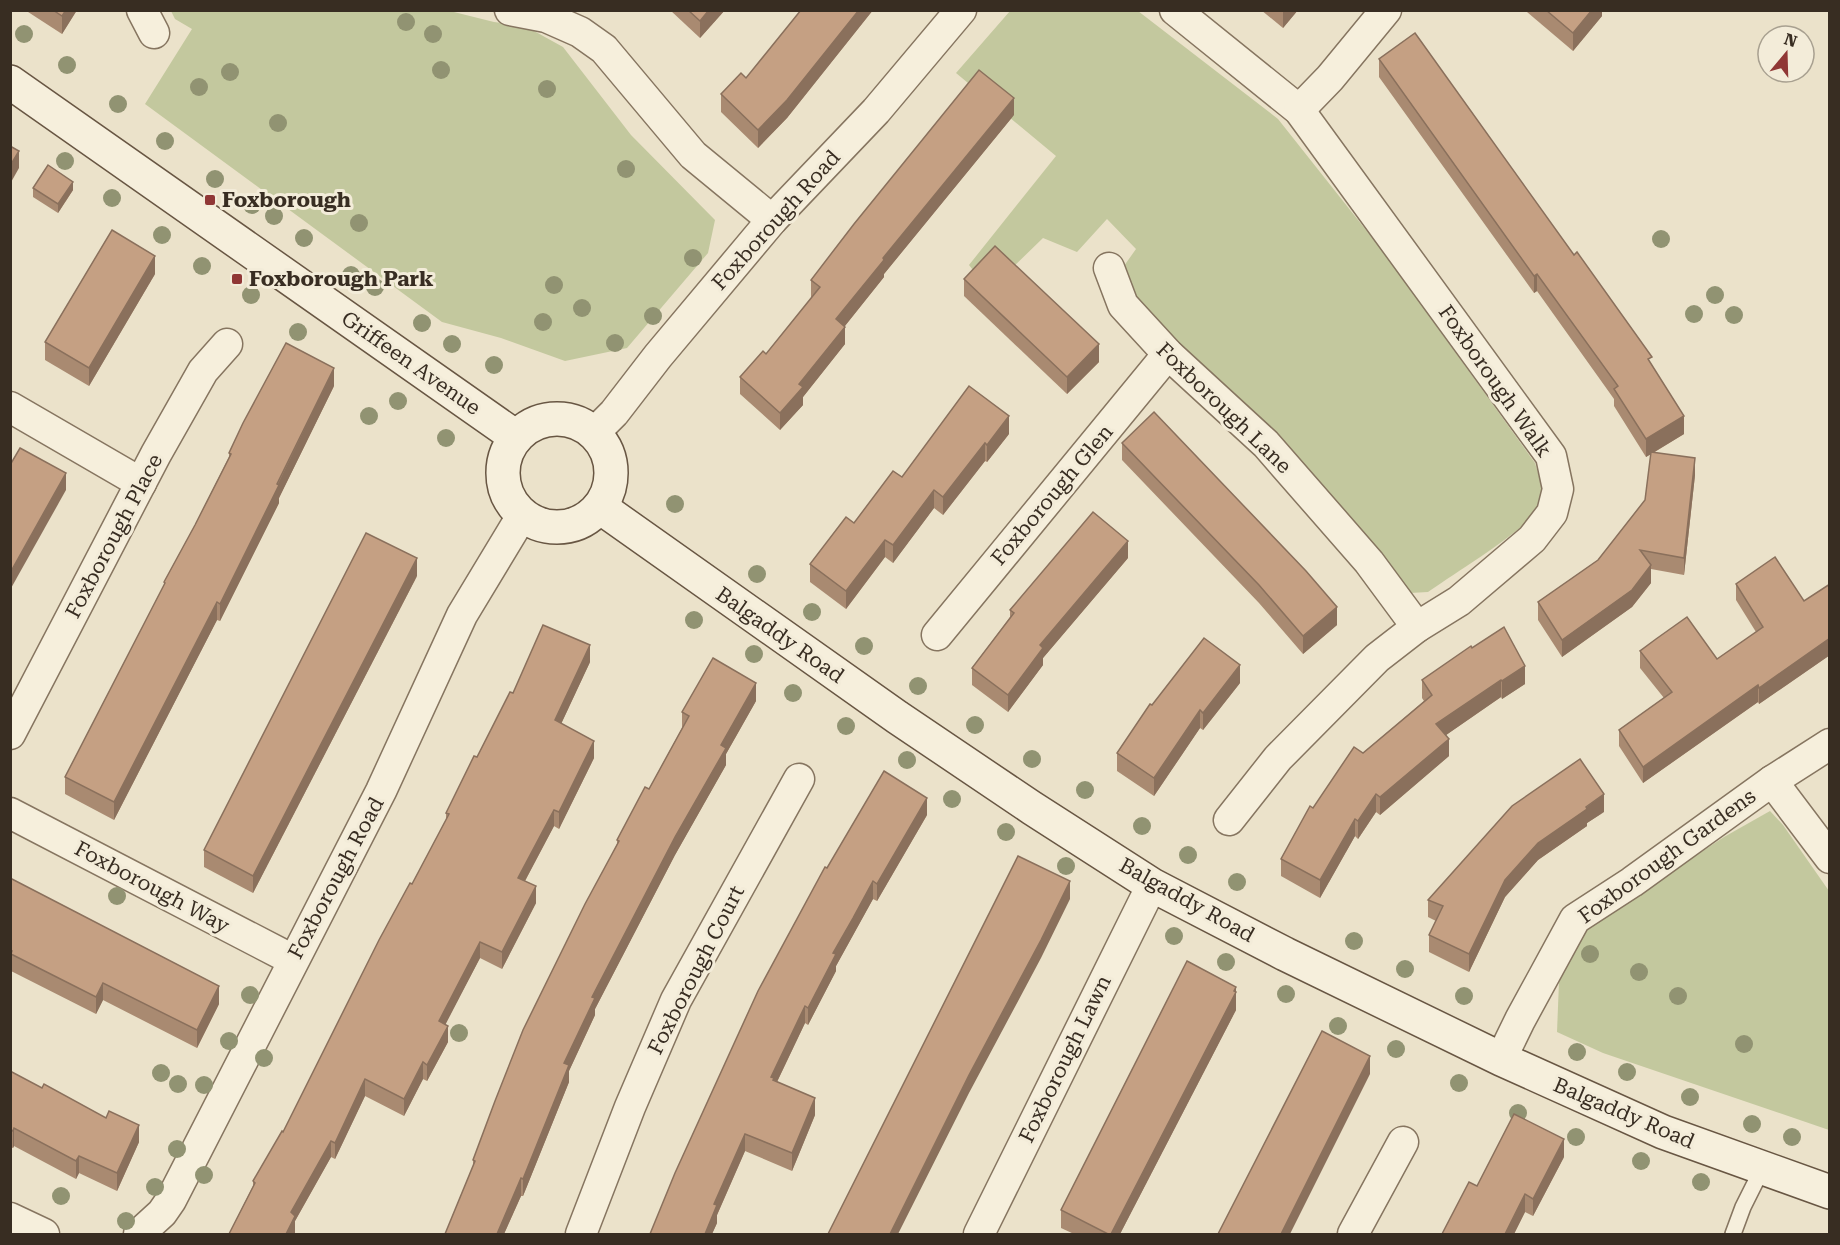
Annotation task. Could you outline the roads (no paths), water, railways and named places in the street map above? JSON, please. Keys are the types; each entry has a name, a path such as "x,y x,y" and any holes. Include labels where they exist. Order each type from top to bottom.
{"street":[{"path":"510,10 546,17 580,32 604,49 693,155 772,220"},
{"name":"Foxborough Road","path":"594,433 614,413 658,356 772,220 876,111 961,10"},
{"name":"Foxborough Walk","path":"1175,10 1299,110 1551,456 1558,489 1552,513 1532,539 1459,601 1417,627 1377,658 1321,712 1278,758 1229,820"},
{"path":"1299,110 1330,78 1386,10"},
{"name":"Griffeen Avenue","path":"10,82 516,437"},
{"name":"Foxborough Lane","path":"1109,268 1123,305 1168,354 1266,444 1369,562 1417,627"},
{"name":"Foxborough Place","path":"10,734 141,483 203,371 228,344"},
{"name":"Foxborough Glen","path":"937,635 1168,354"},
{"path":"10,406 141,483"},
{"path":"563,419 579,423 594,433 603,444 610,459 611,468 608,492 600,507 587,518 571,525 555,526 538,523 523,514 511,501 505,484 504,466 509,449 516,437 532,425 547,420 563,419"},
{"name":"Balgaddy Road","path":"600,507 897,717 1152,885 1286,954 1501,1059 1663,1132 1830,1192"},
{"name":"Foxborough Road","path":"139,1234 162,1213 171,1200 381,791 462,615 523,514"},
{"name":"Foxborough Gardens","path":"1501,1059 1575,919 1632,882 1772,781 1830,744"},
{"name":"Foxborough Court","path":"581,1234 630,1107 676,1000 799,779"},
{"path":"1772,781 1830,858"},
{"name":"Foxborough Way","path":"10,813 293,960"},
{"name":"Foxborough Lawn","path":"990,1230 1152,885"},
{"path":"1353,1234 1403,1142"},
{"path":"10,1218 44,1234"}],"lane":[{"path":"1733,1234 1762,1169"}],"place":[{"name":"Foxborough","path":"210,200"},
{"name":"Foxborough Park","path":"237,279"}]}
